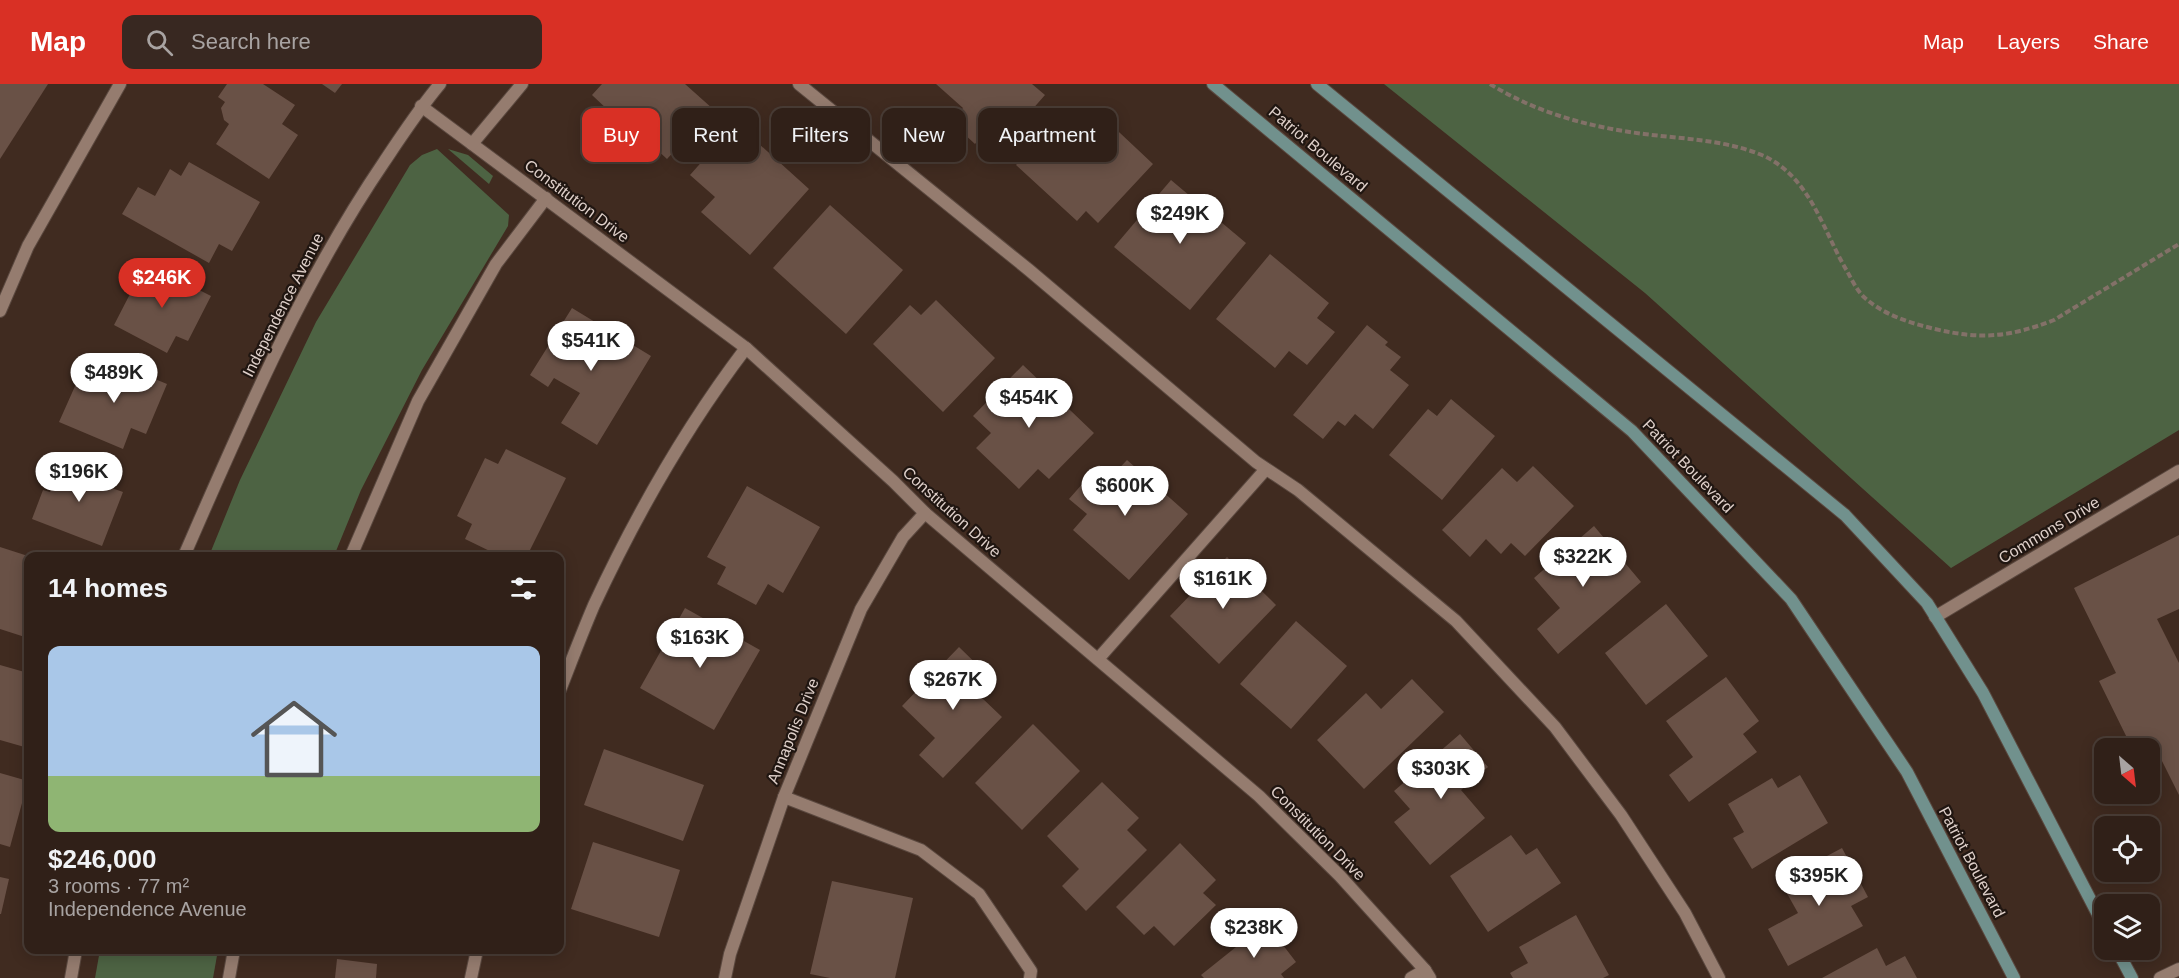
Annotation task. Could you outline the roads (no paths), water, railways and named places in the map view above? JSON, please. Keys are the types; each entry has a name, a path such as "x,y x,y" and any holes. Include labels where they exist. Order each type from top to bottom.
{"main road":[{"name":"Patriot Boulevard","path":"1213,84 1632,431 1791,598 1907,772 2014,978"},
{"path":"1317,84 1845,515 1927,603 1983,693 2094,907"},
{"path":"2122,960 2132,978"}],"street":[{"path":"0,311 28,246 120,84"},
{"name":"Independence Avenue","path":"186,552 282,339 352,209 421,106 440,84"},
{"path":"472,144 522,84"},
{"path":"799,84 1029,270 1266,469 1298,490 1456,621 1555,727 1627,825 1684,913 1719,978"},
{"name":"Constitution Drive","path":"421,106 746,348 893,481 925,513 1259,796 1340,876 1427,974"},
{"path":"353,552 418,401 496,264 546,198"},
{"path":"564,680 594,605 654,486 719,382 746,348"},
{"path":"1098,659 1266,469"},
{"name":"Commons Drive","path":"1935,617 2179,471"},
{"name":"Annapolis Drive","path":"725,978 730,954 784,797 861,609 903,537 925,513"},
{"path":"784,797 921,850 979,894 1031,971 1030,978"},
{"path":"71,978 75,954"},
{"path":"229,978 233,954"},
{"path":"471,978 476,954"},
{"path":"2160,978 2179,969"},
{"path":"1411,978 1427,974"}]}
